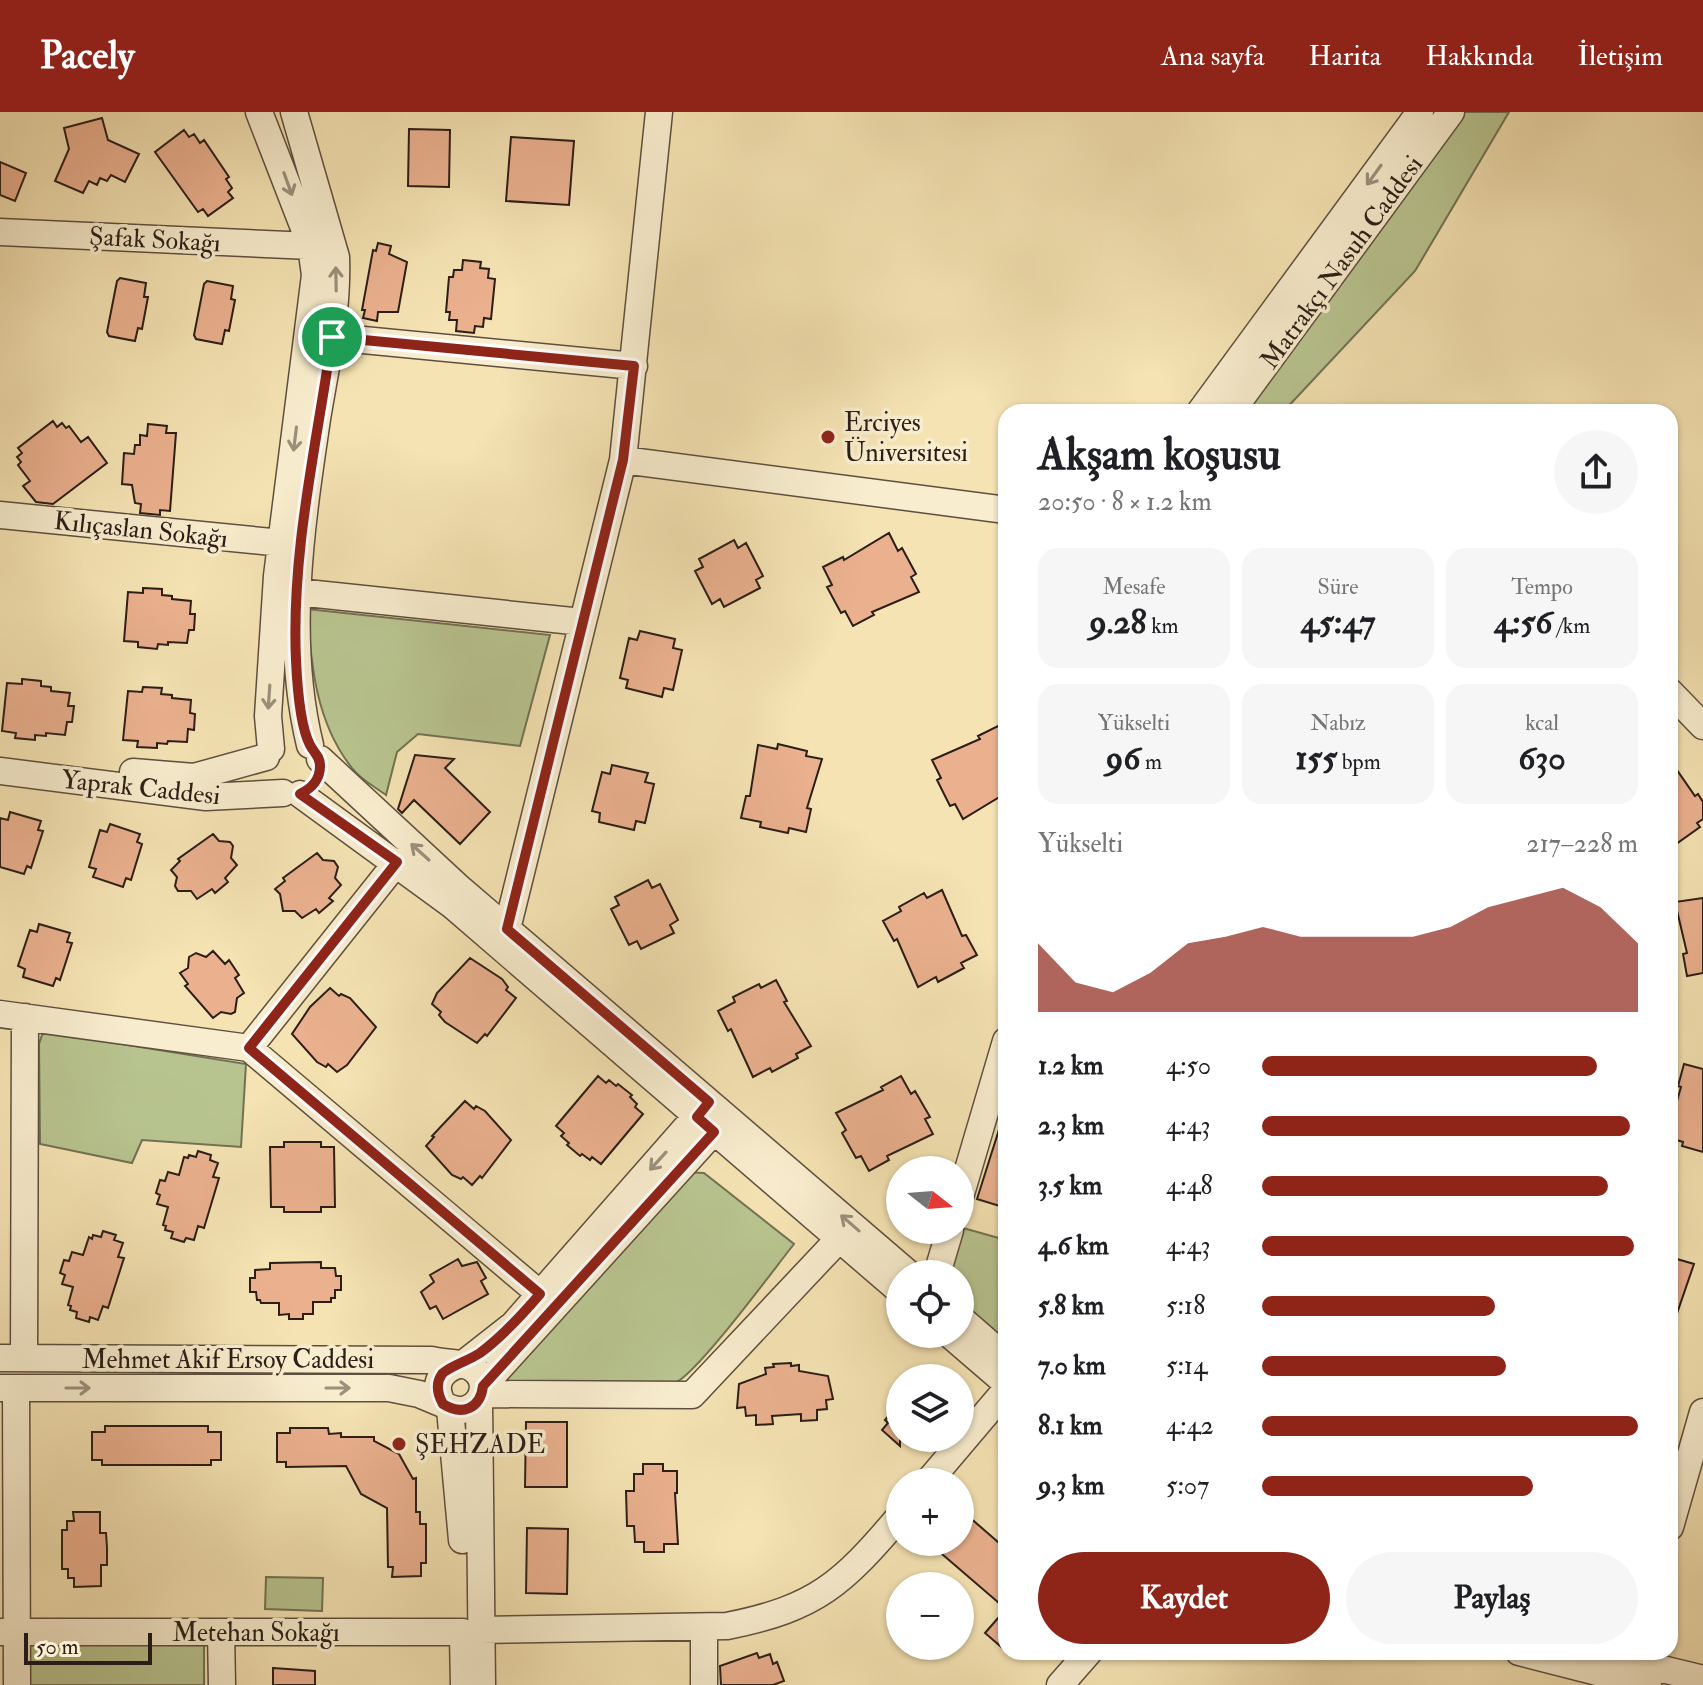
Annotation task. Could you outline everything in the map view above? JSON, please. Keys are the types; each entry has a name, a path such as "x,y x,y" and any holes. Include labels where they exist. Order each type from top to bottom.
{"street":[{"path":"259,112 311,246 315,275 282,543 268,716 265,774 269,782 397,862 891,1260"},
{"path":"291,793 314,784 319,777 296,664 297,592 310,469 332,337 336,257 294,112"},
{"path":"507,929 623,460 659,112"},
{"name":"Matrakçı Nasuh Caddesi","path":"1206,404 1420,112"},
{"name":"Matrakçı Nasuh Caddesi","path":"1237,404 1451,112"},
{"name":"Şafak Sokağı","path":"0,232 311,246"},
{"path":"332,337 634,366"},
{"path":"623,460 998,509"},
{"name":"Kılıçaslan Sokağı","path":"0,515 282,543"},
{"path":"297,592 582,622"},
{"path":"1678,700 1703,726"},
{"path":"268,753 277,743 294,739 315,752 839,1239 886,1279"},
{"name":"Yaprak Caddesi","path":"0,754 118,771 194,777 268,753"},
{"name":"Yaprak Caddesi","path":"0,771 206,797 291,793"},
{"path":"249,1048 397,862"},
{"path":"12,1358 13,1015 249,1048 540,1294"},
{"path":"972,1156 998,1068"},
{"path":"482,1685 472,1631 447,1406 437,1390 438,1382 442,1375 495,1341 711,1117"},
{"path":"447,1406 466,1410 481,1394 711,1117"},
{"path":"481,1394 692,1395 839,1239"},
{"path":"974,1330 998,1351"},
{"path":"965,1348 998,1376"},
{"name":"Mehmet Akif Ersoy Caddesi","path":"12,1358 432,1360 458,1365"},
{"path":"458,1365 477,1372 481,1394 472,1631 464,1685"},
{"path":"8,1388 8,1632 17,1685"},
{"name":"Mehmet Akif Ersoy Caddesi","path":"8,1388 389,1388 419,1394 447,1406"},
{"path":"940,1468 998,1399"},
{"path":"1678,1499 1703,1412"},
{"name":"Metehan Sokağı","path":"8,1632 704,1627 751,1621 818,1596 851,1572 886,1532"},
{"path":"704,1627 704,1685"},
{"path":"221,1632 222,1685"},
{"path":"1060,1685 1082,1660"},
{"path":"1550,1660 1648,1685"},
{"path":"1643,1660 1703,1679"}],"green space":[{"path":"1458,112 1509,112 1415,271 1290,404 1244,404"},
{"path":"307,609 550,635 520,746 418,734 397,752 386,795 355,772 330,732 314,672"},
{"path":"47,1032 246,1064 241,1147 142,1140 132,1163 40,1144 39,1044 42,1035"},
{"path":"682,1172 704,1173 794,1244 700,1361 675,1383 662,1386 562,1385 498,1380"},
{"path":"974,1231 998,1238 998,1344 974,1323 974,1260 949,1260 956,1244 974,1244"},
{"path":"266,1577 323,1578 322,1611 265,1609"},
{"path":"28,1644 204,1644 204,1685 27,1685"}],"building":[{"path":"102,118 108,140 139,154 125,182 111,175 107,181 100,178 97,185 89,181 83,193 55,181 69,149 64,128"},
{"path":"409,129 450,130 449,187 408,186"},
{"path":"184,130 189,137 194,134 200,143 204,140 229,177 226,179 232,188 228,192 233,198 208,216 203,209 198,212 155,152"},
{"path":"511,137 574,141 569,205 506,201"},
{"path":"0,162 26,173 15,201 0,195"},
{"path":"378,243 391,246 389,254 407,262 398,312 378,312 377,321 363,318 365,310 362,310 373,250 376,251"},
{"path":"463,260 481,262 480,268 489,269 488,278 495,279 491,319 484,318 483,327 475,326 474,333 456,331 457,320 449,320 450,312 446,312 449,277 453,277 454,270 462,270"},
{"path":"120,278 146,283 144,297 148,297 142,329 138,328 135,341 109,336 107,332"},
{"path":"207,281 233,286 231,299 235,300 229,331 225,330 222,344 196,339 194,335"},
{"path":"53,421 57,427 62,423 66,428 69,426 81,442 88,437 107,463 53,504 36,502 23,486 30,481 18,465 21,462 17,457 22,453 18,448"},
{"path":"148,424 167,426 166,433 176,433 170,511 160,510 160,515 140,513 141,504 135,503 132,485 122,484 124,453 134,454 135,445 140,445 140,435 147,436"},
{"path":"889,533 898,551 902,548 916,574 911,577 919,592 872,612 874,615 853,626 845,611 841,613 827,587 832,585 823,567 843,557 844,560"},
{"path":"734,540 738,548 746,543 763,576 756,580 760,588 724,607 720,599 712,604 695,571 703,567 699,559"},
{"path":"143,588 162,589 162,595 191,601 190,614 195,614 194,630 189,630 187,643 158,644 157,649 138,647 138,642 124,641 128,592 143,593"},
{"path":"640,631 675,639 673,648 682,650 673,690 664,688 662,697 626,688 628,680 620,678 629,638 637,640"},
{"path":"22,679 41,681 41,686 51,687 51,691 70,693 68,706 74,706 72,722 67,722 65,735 46,733 46,736 35,735 35,740 15,738 16,733 2,731 7,683 22,684"},
{"path":"143,687 162,688 161,694 191,700 190,713 195,714 194,730 188,729 187,742 157,743 157,748 137,747 138,741 123,740 128,691 142,692"},
{"path":"998,726 998,798 963,819 955,804 950,806 937,780 941,778 932,760 980,739 978,736"},
{"path":"778,744 807,751 806,756 822,759 807,808 811,809 806,832 789,828 788,833 760,827 761,822 741,818 746,796 750,796 758,745 777,749"},
{"path":"415,755 454,759 445,768 490,812 460,844 414,800 402,813 398,809"},
{"path":"612,765 648,773 645,782 654,784 645,823 636,821 634,830 599,822 600,813 592,811 602,772 610,774"},
{"path":"1678,772 1703,802 1703,819 1697,823 1700,827 1678,843"},
{"path":"10,812 41,821 38,830 43,831 31,868 27,866 24,874 0,867 0,818 8,820"},
{"path":"110,824 140,834 137,842 142,844 131,880 126,878 123,887 93,877 96,869 89,867 100,830 107,832"},
{"path":"213,834 219,841 230,842 233,846 231,858 237,865 225,878 228,882 215,893 212,889 197,899 191,891 178,891 175,886 177,877 171,870 180,861 178,859"},
{"path":"317,853 323,860 334,861 338,867 335,878 341,885 329,898 333,901 319,913 316,909 302,918 295,911 283,911 280,894 275,889 285,881 283,878"},
{"path":"648,880 652,888 660,884 678,920 670,925 674,933 641,949 637,941 629,945 611,909 619,905 615,897"},
{"path":"942,890 962,936 966,935 977,955 961,963 964,968 938,982 936,977 918,987 897,939 894,941 883,921 901,911 899,907 924,893 927,898"},
{"path":"1703,898 1703,973 1687,976 1683,954 1687,953 1678,902"},
{"path":"39,924 70,933 67,942 72,943 60,980 56,978 53,986 23,977 25,969 18,966 30,930 37,932"},
{"path":"213,951 225,964 229,960 239,975 235,978 244,993 237,998 235,1012 221,1012 213,1018 185,986 188,984 180,973 188,968 189,957 196,953 206,957"},
{"path":"470,958 502,979 508,987 506,990 516,998 487,1036 485,1034 477,1043 445,1022 439,1015 441,1012 432,1004 437,993"},
{"path":"776,980 787,1001 784,1002 811,1046 796,1054 798,1058 772,1072 770,1068 753,1077 731,1029 728,1031 718,1011 735,1002 733,997 759,984 761,988"},
{"path":"330,988 339,996 350,998 376,1027 347,1065 337,1072 328,1064 326,1067 317,1062 292,1034 310,1007"},
{"path":"1684,1064 1703,1069 1703,1152 1682,1146 1683,1142 1678,1140 1678,1098 1681,1087 1678,1086"},
{"path":"598,1076 606,1083 609,1080 616,1086 618,1084 632,1095 630,1097 637,1104 635,1107 643,1114 601,1164 592,1157 590,1160 582,1154 580,1156 567,1145 569,1143 561,1136 564,1133 556,1126"},
{"path":"901,1076 911,1094 915,1091 930,1117 925,1119 933,1134 886,1156 886,1162 869,1171 861,1156 856,1158 842,1133 846,1130 836,1113 883,1090 881,1087"},
{"path":"465,1101 474,1109 476,1106 485,1111 511,1140 482,1178 480,1176 472,1185 463,1177 452,1175 426,1146"},
{"path":"998,1133 998,1206 977,1199"},
{"path":"284,1142 321,1142 321,1147 334,1147 335,1207 321,1207 321,1212 284,1212 284,1207 271,1207 270,1147 284,1147"},
{"path":"198,1151 211,1155 210,1160 218,1163 213,1177 219,1178 204,1228 198,1226 194,1240 186,1238 184,1242 171,1238 173,1232 165,1230 166,1226 163,1225 168,1207 157,1204 160,1195 156,1193 160,1180 165,1181 168,1172 179,1175 184,1157 196,1157"},
{"path":"103,1231 116,1235 114,1240 123,1243 118,1257 124,1258 108,1308 103,1306 98,1320 90,1317 89,1322 76,1318 77,1312 70,1310 71,1306 68,1305 73,1287 62,1284 65,1275 60,1273 64,1260 69,1261 72,1252 83,1255 89,1237 101,1237"},
{"path":"458,1259 462,1266 477,1262 486,1278 481,1281 488,1294 443,1319 436,1306 430,1309 421,1292 434,1282 430,1275"},
{"path":"1678,1259 1694,1264 1678,1310"},
{"path":"321,1262 321,1268 335,1268 336,1276 341,1276 341,1290 335,1290 335,1298 331,1298 331,1302 313,1302 313,1314 303,1314 303,1319 289,1319 289,1314 279,1315 279,1303 261,1303 257,1300 256,1292 250,1292 250,1278 255,1278 255,1270 270,1269 270,1263"},
{"path":"791,1363 791,1366 799,1365 799,1371 828,1376 833,1399 826,1400 827,1409 817,1410 817,1420 801,1421 801,1414 772,1416 773,1424 756,1425 756,1415 746,1416 745,1407 737,1408 739,1384 766,1374 765,1368 774,1367 773,1364"},
{"path":"526,1422 567,1422 567,1487 525,1487"},
{"path":"105,1426 208,1426 208,1432 221,1432 221,1460 211,1460 211,1465 102,1465 102,1460 92,1460 92,1432 105,1432"},
{"path":"290,1428 328,1428 329,1434 341,1433 341,1437 374,1437 374,1441 399,1454 413,1479 416,1478 416,1512 420,1512 420,1524 426,1524 426,1563 421,1563 421,1576 392,1577 393,1567 388,1567 387,1508 361,1494 346,1466 286,1467 286,1462 277,1462 277,1433 290,1433"},
{"path":"643,1464 663,1464 663,1471 677,1471 678,1544 664,1544 664,1552 644,1552 644,1542 635,1542 634,1526 627,1526 626,1491 634,1491 634,1474 643,1474"},
{"path":"73,1512 100,1512 100,1533 106,1533 107,1547 107,1565 101,1565 101,1586 74,1587 74,1578 68,1578 68,1569 62,1569 62,1530 67,1530 67,1521 74,1521"},
{"path":"974,1521 998,1542 998,1602 974,1582 974,1572 963,1572 944,1556 974,1556"},
{"path":"527,1528 568,1529 567,1594 526,1593"},
{"path":"998,1618 998,1644 985,1633"},
{"path":"757,1653 759,1658 770,1654 773,1664 777,1662 784,1681 773,1685 721,1685 720,1666"},
{"path":"273,1668 315,1671 315,1685 273,1685"}],"place":[{"name":"Erciyes Üniversitesi","path":"828,437"},
{"name":"ŞEHZADE","path":"399,1444"}],"route":[{"path":"332,337 634,366 623,460 507,929 709,1102 697,1117 714,1132 483,1386 479,1401 473,1407 458,1411 443,1404 439,1397 438,1382 442,1375 495,1341 540,1294 249,1048 397,862 300,794 314,784 321,768 320,759 310,745 303,718 295,635 310,469 332,337"}]}
